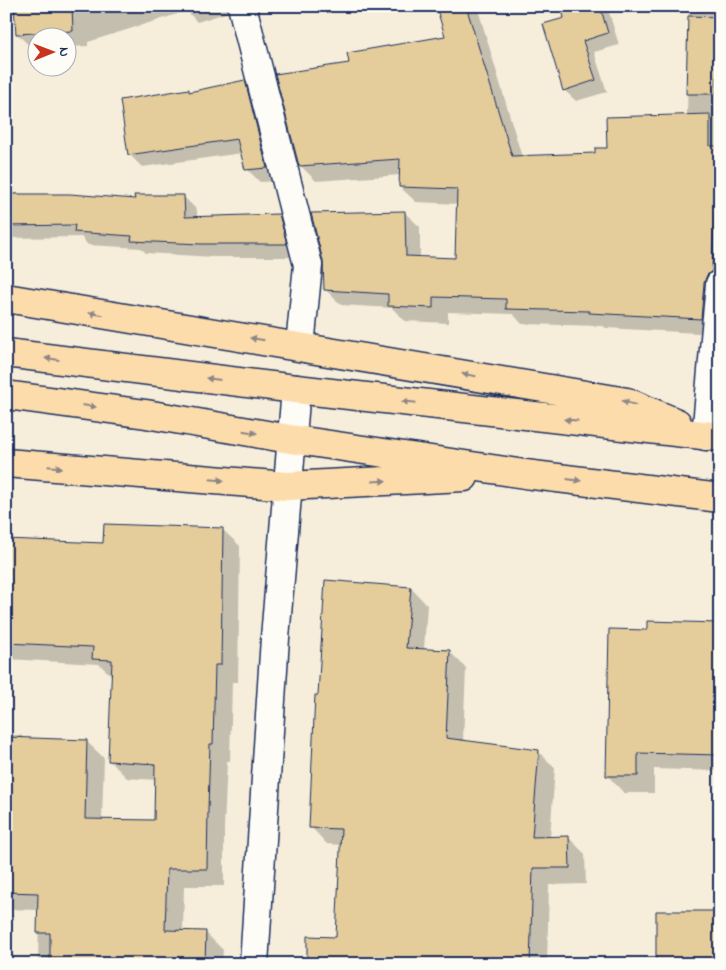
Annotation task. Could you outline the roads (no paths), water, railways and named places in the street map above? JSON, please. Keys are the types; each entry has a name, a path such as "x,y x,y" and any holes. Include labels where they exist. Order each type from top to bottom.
{"main road":[{"path":"6,298 627,402 713,436"},
{"path":"6,353 296,389 713,436"},
{"path":"6,395 146,414 290,439 525,474 720,498"},
{"path":"6,463 287,486 525,474"}],"street":[{"path":"242,6 308,265 300,346"},
{"path":"713,436 720,284"},
{"path":"254,964 275,638 290,439 296,389"}]}
